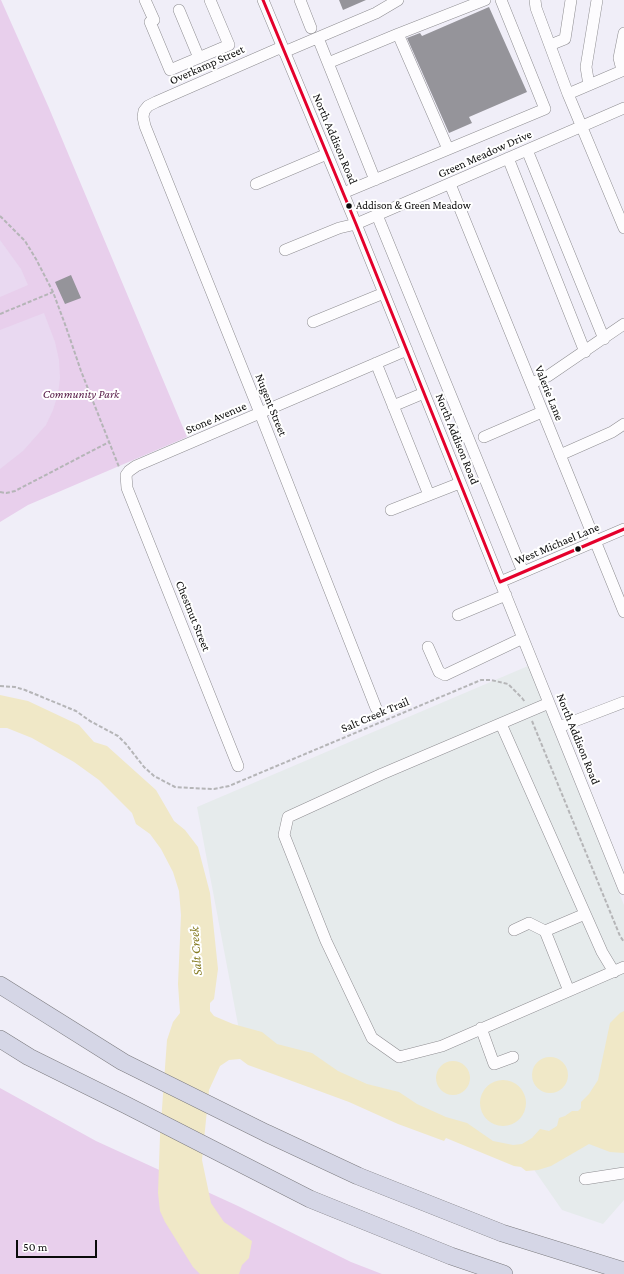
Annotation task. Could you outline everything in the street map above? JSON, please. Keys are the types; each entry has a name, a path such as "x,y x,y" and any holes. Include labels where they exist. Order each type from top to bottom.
{"highway":[{"path":"0,985 124,1062 266,1133 358,1176 502,1233 624,1271"},
{"path":"0,1039 29,1057 310,1199 451,1256 504,1274"}],"street":[{"path":"145,0 170,70 229,45 210,0"},
{"name":"North Addison Road","path":"263,0 344,193 624,889"},
{"path":"300,0 311,28"},
{"name":"Overkamp Street","path":"144,112 148,106 156,102 376,14 398,0"},
{"path":"328,63 484,0"},
{"path":"344,193 545,109 501,0"},
{"path":"535,0 536,8 568,94 624,228"},
{"path":"550,46 565,39 572,0"},
{"path":"589,85 586,67 597,0"},
{"path":"179,10 199,58"},
{"path":"568,94 623,70 619,58 624,33"},
{"path":"398,34 448,150"},
{"path":"318,38 375,180"},
{"name":"Green Meadow Drive","path":"285,250 339,228 356,224 624,108"},
{"name":"Nugent Street","path":"144,112 143,117 145,126 376,708"},
{"path":"527,150 604,339"},
{"path":"256,184 327,154"},
{"path":"508,158 585,352"},
{"name":"Valerie Lane","path":"450,184 623,609"},
{"path":"377,215 523,572"},
{"path":"313,322 384,293"},
{"path":"532,383 548,376 624,324"},
{"name":"Stone Avenue","path":"126,475 136,466 407,350"},
{"path":"376,363 429,495"},
{"path":"393,406 424,393"},
{"path":"484,437 542,412"},
{"path":"560,455 612,432 624,424"},
{"name":"Chestnut Street","path":"126,475 127,488 238,766"},
{"path":"391,510 460,483"},
{"name":"West Michael Lane","path":"500,582 624,529"},
{"path":"458,615 506,595"},
{"path":"428,647 439,672 445,675 523,638"},
{"path":"559,727 624,702"},
{"path":"549,703 382,774 288,817 284,834 326,941 372,1038 399,1057 442,1046 624,967"},
{"path":"501,724 602,952 614,972"},
{"path":"545,931 585,914"},
{"path":"514,930 529,923 545,931 569,991"},
{"path":"481,1028 494,1064 513,1057"},
{"path":"585,1179 624,1173"}],"path":[{"path":"0,216 25,241 36,259 52,292 118,465 126,475"},
{"path":"0,314 52,292"},
{"path":"0,492 6,493 15,491 109,442"},
{"name":"Salt Creek Trail","path":"0,686 15,687 25,690 76,711 90,721 118,736 144,767 154,776 175,787 214,789 229,786 481,680 491,680 508,684 522,698 529,712 620,936 624,942"}],"shaded area":[{"path":"0,240 21,269 28,285 0,297"},
{"path":"44,313 55,342 59,360 60,378 58,394 46,425 23,451 0,469 0,330"},
{"path":"528,666 624,905 624,1200 603,1224 562,1210 528,1161 239,1030 197,807"}],"green space":[{"name":"Community Park","path":"0,0 49,108 187,437 28,505 0,522"},
{"path":"0,1088 96,1141 238,1206 351,1262 382,1274 0,1274"}],"water":[{"name":"Salt Creek","path":"0,695 28,701 79,725 94,742 107,746 156,790 174,821 185,830 198,847 210,893 218,969 214,999 210,1003 210,1011 214,1016 233,1024 262,1032 277,1044 312,1053 338,1071 367,1084 399,1092 417,1104 446,1117 467,1123 493,1141 513,1145 522,1144 532,1138 540,1129 549,1131 557,1126 559,1118 572,1111 578,1111 581,1108 581,1102 589,1094 598,1080 610,1023 624,1011 624,1153 610,1152 589,1144 551,1166 538,1170 526,1171 521,1167 514,1166 446,1138 444,1141 398,1124 349,1102 248,1065 240,1059 229,1060 220,1066 209,1090 202,1160 211,1203 224,1222 252,1241 249,1258 242,1265 239,1274 200,1274 193,1267 165,1222 160,1211 158,1193 160,1136 167,1040 173,1022 180,1013 178,984 181,915 179,891 173,872 161,849 150,834 136,824 132,813 99,780 74,762 32,738 7,728 0,728"},
{"path":"554,1057 563,1062 567,1068 567,1082 563,1088 554,1093 546,1093 537,1088 533,1082 532,1071 537,1062 543,1058"},
{"path":"450,1061 456,1061 460,1062 467,1068 470,1078 469,1085 463,1092 456,1095 450,1095 446,1094 439,1088 436,1081 436,1075 437,1071 443,1064"},
{"path":"508,1080 520,1086 525,1094 525,1112 520,1120 512,1125 498,1126 486,1120 481,1112 480,1098 486,1086 494,1081"}],"building":[{"path":"339,0 366,0 343,10"},
{"path":"489,7 527,92 469,117 472,123 449,133 407,38 420,33 422,36"},
{"path":"71,275 81,298 65,304 55,282"}],"transit line":[{"path":"263,0 356,224 500,582"},
{"path":"500,582 624,529"}],"place":[{"name":"Addison & Green Meadow","path":"349,206"}]}
